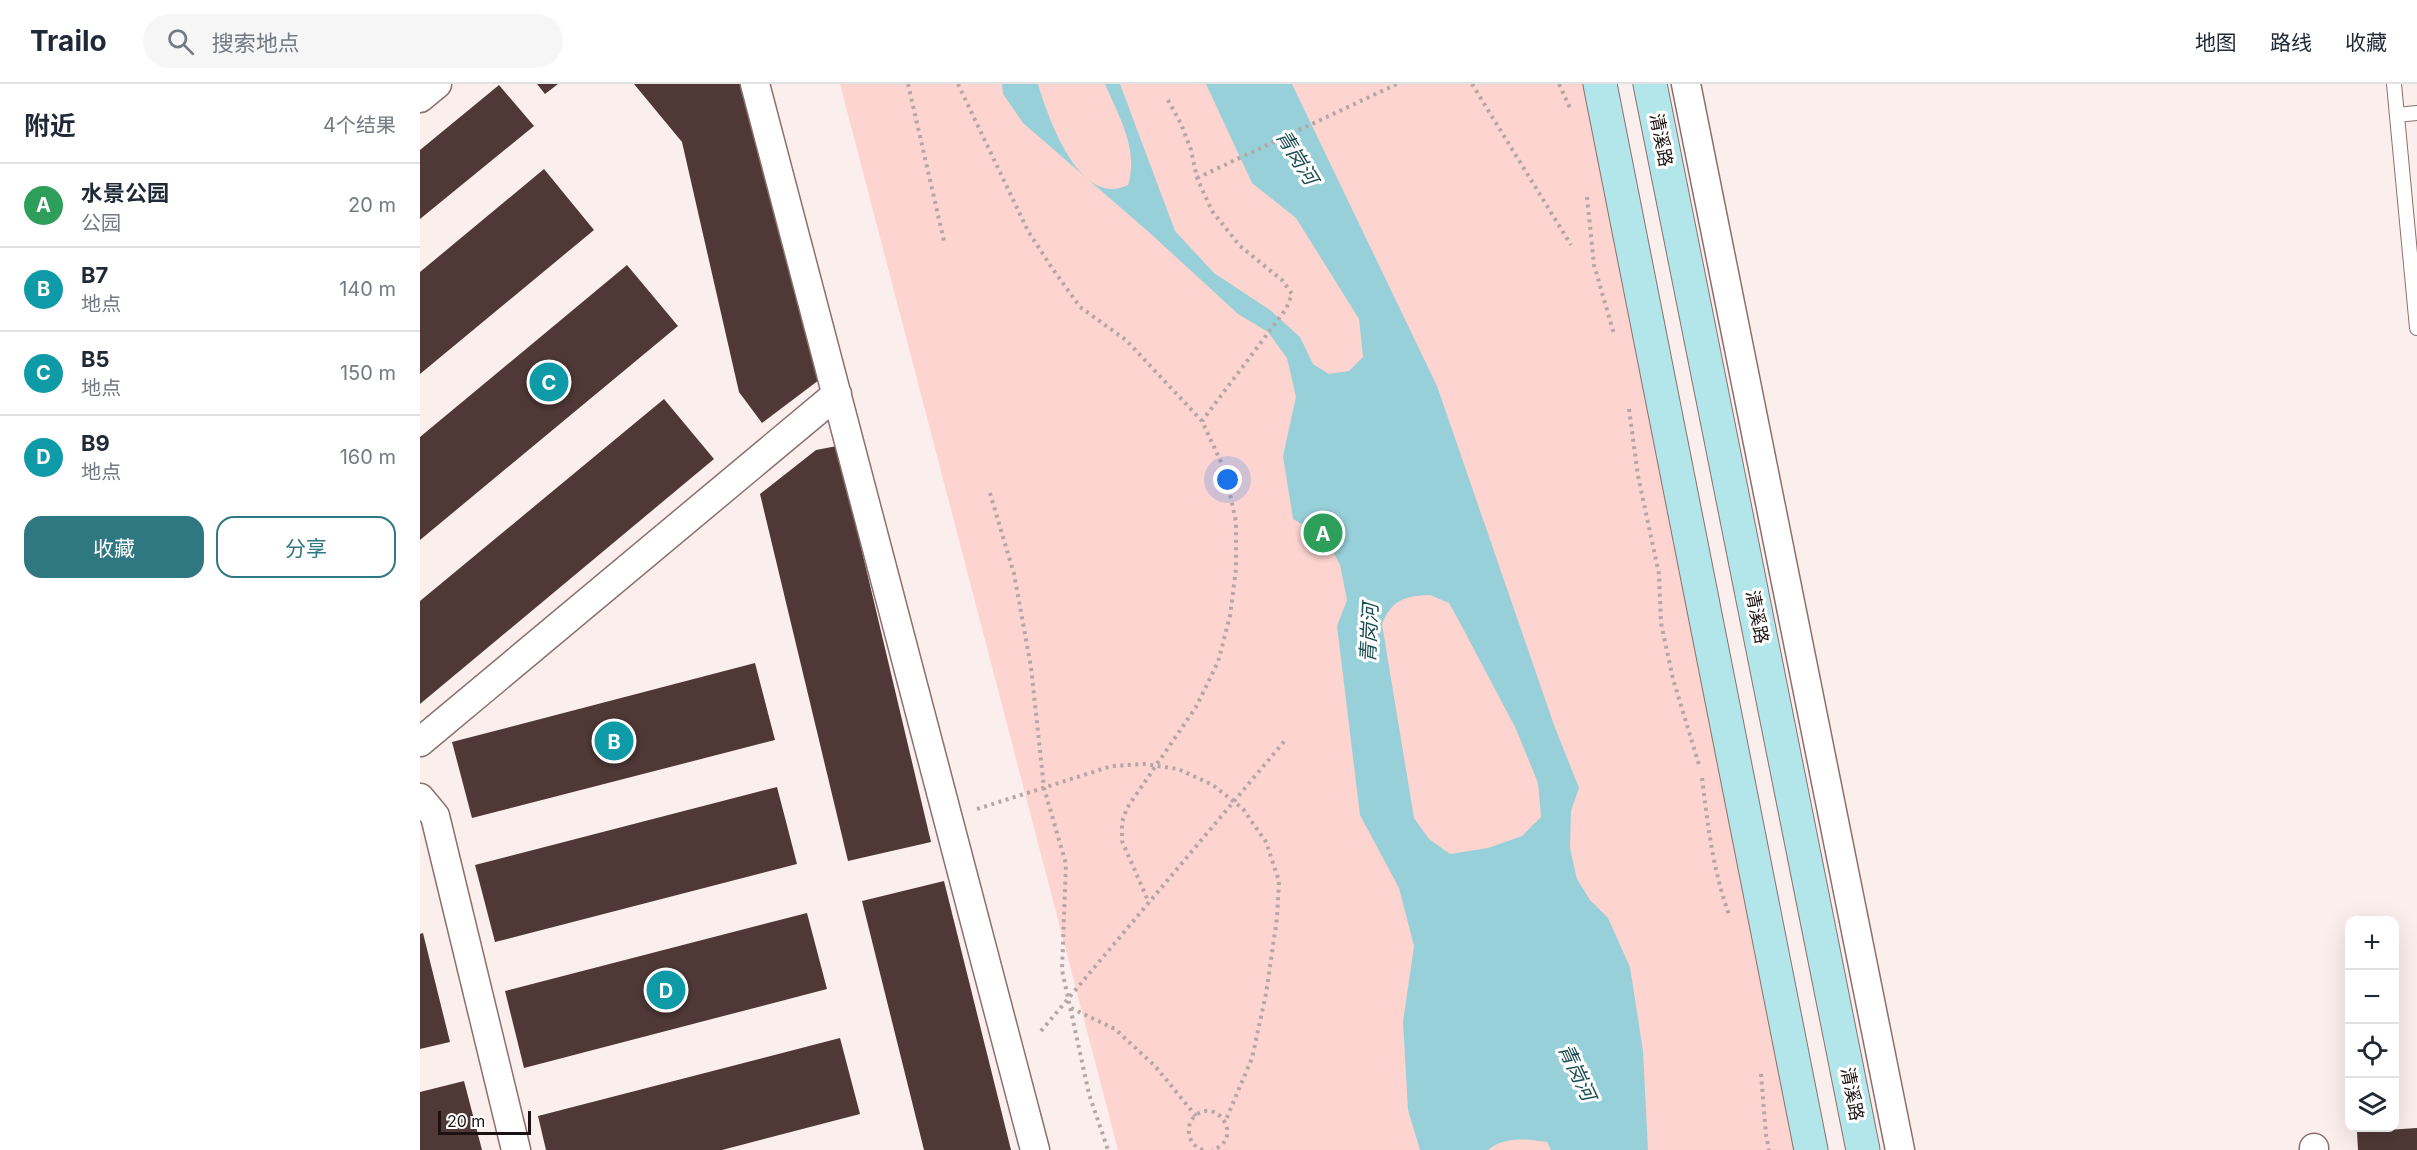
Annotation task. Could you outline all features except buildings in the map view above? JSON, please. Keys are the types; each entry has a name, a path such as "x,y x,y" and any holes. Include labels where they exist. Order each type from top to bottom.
{"main road":[{"path":"1600,84 1811,1150"},
{"name":"清溪路","path":"1650,84 1863,1150"},
{"path":"1789,1038 1839,1029"}],"street":[{"path":"420,98 437,84"},
{"path":"755,84 1035,1150"},
{"path":"1686,84 1900,1150"},
{"path":"420,742 837,394"},
{"path":"420,798 435,816 516,1150"}],"lane":[{"path":"2394,84 2417,328"},
{"path":"2397,115 2417,113"}],"path":[{"path":"908,84 944,241"},
{"path":"958,84 1028,231 1080,307 1126,340 1202,421 1225,471 1236,522 1236,569 1230,616 1218,662 1196,707 1127,808 1122,822 1122,841 1149,903"},
{"path":"1197,178 1397,84"},
{"path":"1472,84 1571,245"},
{"path":"1559,84 1573,118"},
{"path":"1168,100 1181,124 1191,150 1197,178 1212,211 1240,246 1282,280 1292,294 1286,309 1202,421"},
{"path":"1587,196 1594,265 1616,341"},
{"path":"1627,399 1638,476 1659,574 1664,634 1673,679 1702,775 1709,837 1719,887 1734,928"},
{"path":"990,493 1014,574 1029,655 1044,788 1066,864 1062,970 1089,1094 1108,1150"},
{"path":"1041,1031 1287,738"},
{"path":"947,818 1112,766 1144,764 1178,770 1213,785 1243,809 1266,842 1279,881 1277,918 1264,1005 1252,1058 1225,1122"},
{"path":"1070,1008 1114,1029 1155,1066 1196,1116"},
{"path":"1760,1065 1769,1150"},
{"path":"1203,1150 1192,1143 1189,1137 1189,1124 1196,1116 1210,1112 1221,1117 1225,1122 1227,1135 1222,1148 1212,1150"}],"shaded area":[{"path":"840,84 1600,84 1811,1150 1118,1150"}],"water":[{"name":"青岗河","path":"1002,84 1038,84 1058,137 1069,156 1081,173 1095,184 1111,189 1128,185 1131,172 1126,133 1105,84 1120,84 1175,231 1214,273 1270,310 1300,337 1313,364 1329,374 1349,371 1363,357 1359,319 1296,218 1252,183 1206,84 1292,84 1437,386 1554,725 1579,788 1571,811 1570,848 1577,879 1590,900 1608,918 1630,967 1643,1051 1648,1150 1551,1150 1547,1142 1524,1140 1501,1142 1488,1150 1420,1150 1408,1110 1403,1022 1414,946 1399,888 1360,815 1337,626 1347,600 1340,565 1326,538 1293,519 1283,456 1296,397 1287,358 1268,332 1238,314 1151,234 1023,123 1003,94","holes":["1430,595 1449,603 1516,729 1538,783 1541,817 1522,836 1488,848 1450,854 1429,839 1414,818 1382,624 1390,609 1406,598"]}],"place":[{"name":"B5","path":"549,382"},
{"name":"水景公园","path":"1323,533"},
{"name":"B7","path":"614,741"},
{"name":"B9","path":"666,990"}]}
